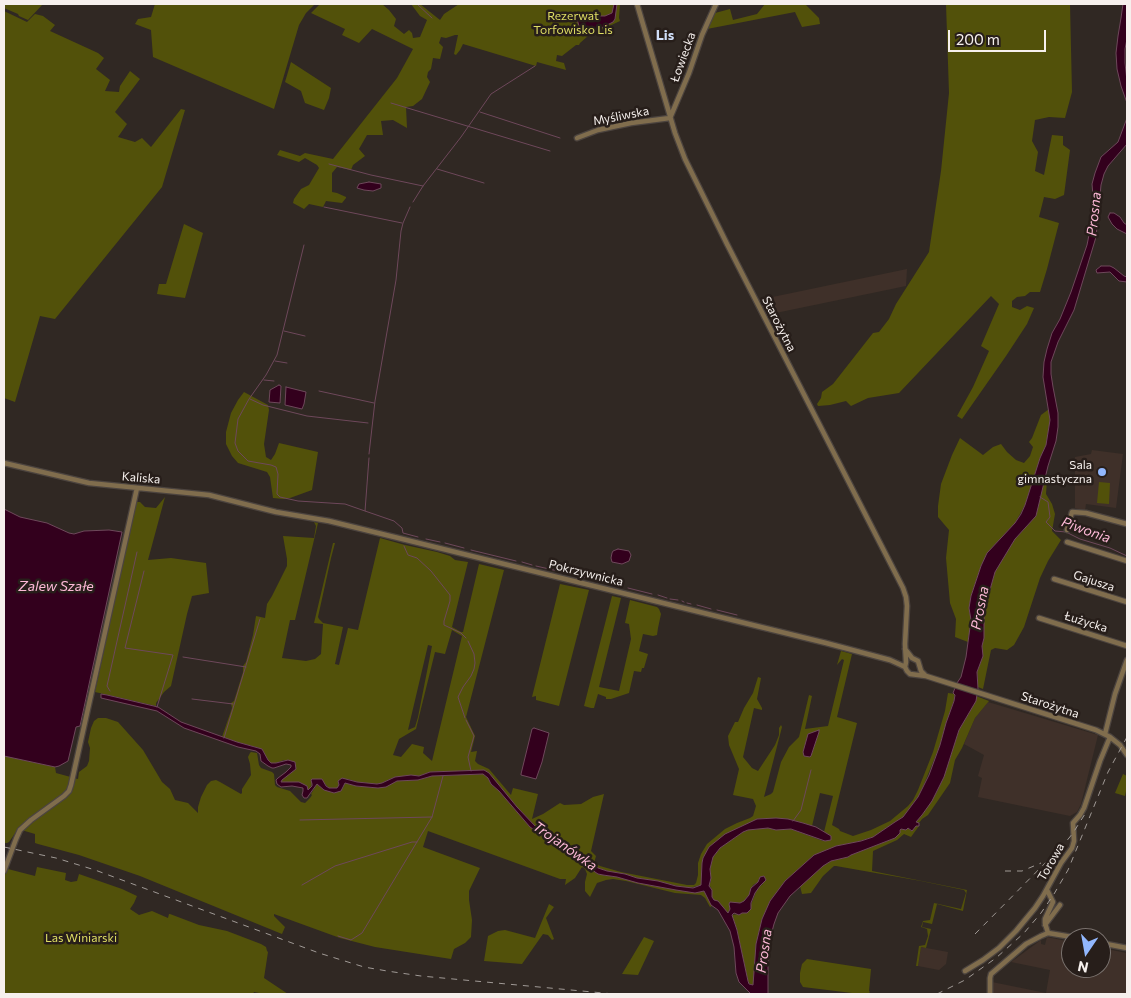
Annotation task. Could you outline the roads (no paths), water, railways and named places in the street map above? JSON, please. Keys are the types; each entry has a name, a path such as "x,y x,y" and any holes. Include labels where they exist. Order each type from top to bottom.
{"street":[{"name":"Starożytna","path":"637,4 681,150 903,588 907,606 905,664"},
{"name":"Łowiecka","path":"670,118 716,4"},
{"name":"Myśliwska","path":"577,138 598,130 670,118"},
{"name":"Kaliska","path":"4,463 89,483 209,495 276,512"},
{"path":"4,870 20,830 30,820 69,791 137,488"},
{"name":"Pokrzywnicka","path":"276,512 347,525 759,626 905,664"},
{"path":"1067,530 1072,512 1086,513 1127,524"},
{"path":"1067,542 1127,561"},
{"name":"Gajusza","path":"1054,579 1127,602"},
{"name":"Łużycka","path":"1039,618 1127,646"},
{"path":"905,649 912,658 918,661 921,671 926,676"},
{"path":"892,660 898,660 903,656 905,649"},
{"path":"912,658 905,664 908,673 926,676"},
{"path":"1105,734 1115,694 1127,660"},
{"path":"915,674 920,668"},
{"name":"Starożytna","path":"926,676 1096,730 1110,737 1127,754"},
{"name":"Torowa","path":"965,970 988,956 1006,941 1035,908 1047,890 1059,866 1072,848 1074,841 1073,823 1084,808 1110,737"},
{"path":"1047,890 1053,902 1045,919 1048,933"},
{"path":"1045,924 1060,905"},
{"path":"990,994 992,972 1026,944 1048,933 1061,935"},
{"path":"1111,944 1127,948"}],"water":[{"path":"614,4 617,4 613,22 589,34 579,26 577,19 581,14 605,16 612,13"},
{"path":"1123,4 1127,4 1125,63 1127,103 1117,69 1116,53"},
{"name":"Prosna","path":"1127,118 1127,144 1108,166 1104,174 1101,185 1096,237 1074,310 1058,342 1051,362 1058,427 1036,516 1015,539 995,572 984,611 983,656 977,672 978,689 976,701 959,730 944,777 932,801 916,822 919,823 919,826 916,826 912,831 908,828 906,830 901,829 895,838 848,857 831,861 790,896 778,913 770,939 768,994 751,994 739,982 730,931 718,910 711,905 704,891 695,893 676,890 598,874 530,827 483,774 432,776 418,780 397,781 386,787 378,788 345,783 341,791 334,793 324,790 317,784 307,798 304,798 302,795 303,788 281,787 277,784 276,780 291,765 286,764 272,768 261,761 260,754 256,751 238,747 184,728 157,711 101,698 101,694 158,707 181,722 262,749 271,763 288,760 295,762 296,769 281,782 299,782 307,786 308,790 312,786 312,779 322,779 329,788 337,788 339,785 338,781 342,778 377,784 395,777 419,776 430,772 484,770 489,773 536,827 598,868 676,886 693,888 701,885 703,858 709,847 725,834 757,819 788,819 816,827 831,836 831,840 825,841 791,829 776,830 768,828 748,830 720,848 713,857 709,886 714,900 718,901 728,913 730,902 740,903 744,901 760,877 764,876 766,880 755,893 751,909 747,913 739,915 734,913 732,915 748,981 749,984 753,985 756,944 762,919 770,901 785,881 814,855 836,846 873,837 903,817 918,797 929,775 954,701 955,695 953,693 961,677 966,657 971,620 969,608 981,566 987,553 1021,514 1046,445 1050,420 1043,377 1047,349 1052,333 1071,292 1087,245 1093,196 1092,184 1095,173 1101,157 1118,142"},
{"path":"369,182 381,184 381,188 373,191 357,188 359,184"},
{"path":"1110,213 1120,217 1127,225 1127,234 1112,224 1108,217"},
{"path":"1101,266 1114,268 1127,277 1127,282 1119,281 1110,272 1097,273 1096,270"},
{"path":"279,385 281,386 280,403 269,402 270,390"},
{"path":"286,387 306,392 302,409 285,405"},
{"name":"Zalew Szałe","path":"4,509 20,517 47,523 74,534 84,531 109,530 122,532 80,726 76,727 68,761 55,767 4,756"},
{"path":"618,549 629,551 631,555 629,561 622,564 612,562 612,553"},
{"path":"532,729 549,733 536,779 521,775"},
{"path":"819,730 811,756 804,756 803,752 808,734"}],"waterway":[{"path":"417,4 432,18"},
{"path":"413,202 491,94 535,66"},
{"path":"391,103 550,151"},
{"path":"480,112 560,138"},
{"path":"329,164 423,186"},
{"path":"437,169 484,183"},
{"path":"324,207 402,223"},
{"path":"369,454 375,401 396,280 401,231 410,207"},
{"path":"304,245 277,355 238,419 235,443 238,451 248,461 276,467 278,474 277,494 280,497 298,501 345,504 365,511"},
{"path":"284,331 305,336"},
{"path":"275,361 287,363"},
{"path":"264,380 274,381"},
{"path":"319,391 374,403"},
{"path":"250,399 263,405 307,416 368,423"},
{"path":"369,458 365,511 394,521 402,528 403,533 418,537"},
{"name":"Piwonia","path":"1040,497 1048,502 1050,517 1046,522 1055,531 1066,532 1127,556"},
{"path":"426,539 440,542"},
{"path":"445,543 464,548"},
{"path":"404,546 408,555 417,558 431,571 450,595 444,625 461,633 466,638"},
{"path":"471,550 516,561"},
{"path":"110,691 107,686 137,552"},
{"path":"522,562 532,565"},
{"path":"536,566 571,574"},
{"path":"144,571 125,648 173,655 157,707"},
{"path":"575,575 622,587"},
{"path":"628,588 652,594"},
{"path":"658,595 667,598"},
{"path":"670,599 678,600"},
{"path":"687,603 691,604"},
{"path":"697,605 711,609"},
{"path":"717,610 737,615"},
{"path":"224,738 260,619"},
{"path":"465,718 458,697 471,676 475,663 474,654 468,641"},
{"path":"183,657 246,667"},
{"path":"192,699 233,704"},
{"path":"466,720 474,736 468,757 471,771"},
{"path":"793,821 801,810 811,770"},
{"path":"338,936 351,940 362,933 432,817 443,776"},
{"path":"300,820 432,817"},
{"path":"302,885 335,866 417,842"}],"railway":[{"path":"937,994 965,980 996,958 1024,933 1041,913 1068,870 1108,772 1127,737"},
{"path":"975,934 1065,843 1085,814"},
{"path":"4,847 56,858 95,870 319,953 364,967 421,976 614,994"},
{"path":"1005,871 1022,871 1041,863"}],"place":[{"name":"Sala gimnastyczna","path":"1102,472"}],"district":[{"name":"Lis","path":"665,35"}],"park label":[{"name":"Rezerwat Torfowisko Lis","path":"573,23"},
{"name":"Las Winiarski","path":"81,938"}],"water label":[{"name":"Trojanówka","path":"565,846"}]}
